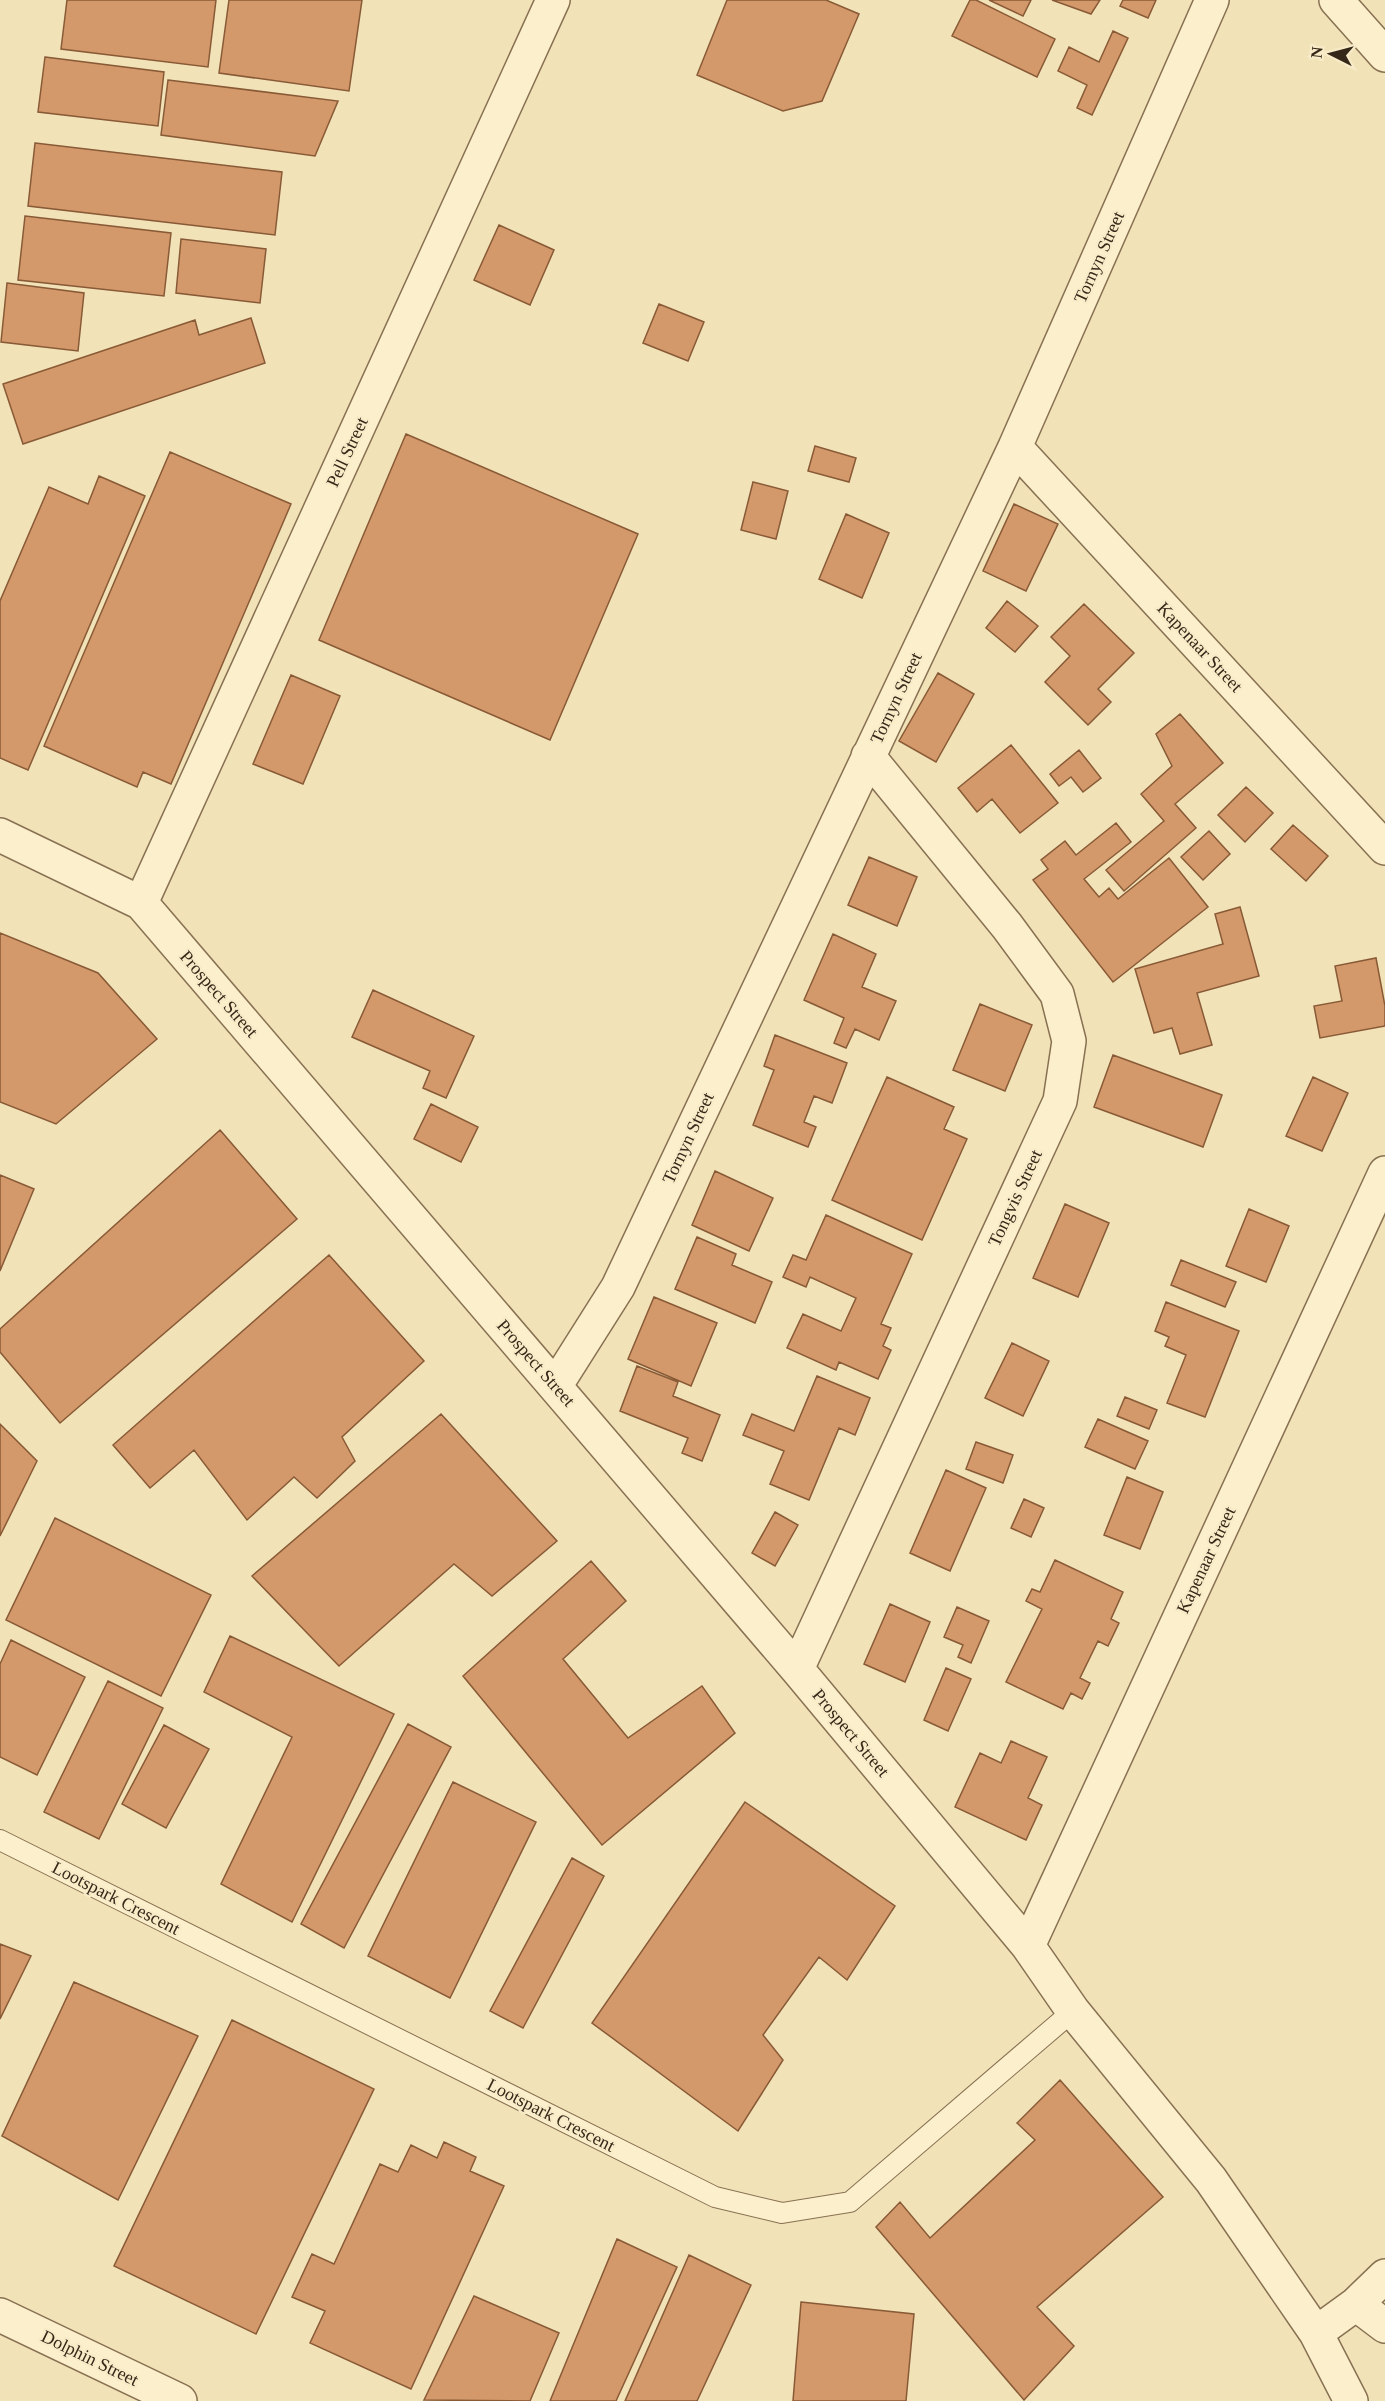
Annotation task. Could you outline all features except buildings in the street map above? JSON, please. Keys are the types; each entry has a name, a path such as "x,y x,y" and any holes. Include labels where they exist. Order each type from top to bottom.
{"street":[{"name":"Pell Street","path":"141,903 553,0"},
{"name":"Tornyn Street","path":"556,1385 618,1287 1015,447 1212,0"},
{"path":"1336,0 1385,55"},
{"name":"Kapenaar Street","path":"1015,447 1385,848"},
{"name":"Tongvis Street","path":"797,1669 1060,1101 1069,1041 1057,994 1007,926 868,756"},
{"name":"Prospect Street","path":"0,835 141,903 556,1385 1028,1946 1074,2011 1211,2180 1316,2333 1351,2401"},
{"name":"Kapenaar Street","path":"1028,1946 1385,1173"},
{"path":"1316,2333 1356,2304 1385,2276"},
{"path":"1356,2304 1385,2326"},
{"name":"Dolphin Street","path":"0,2315 180,2401"}],"lane":[{"name":"Lootspark Crescent","path":"0,1840 715,2197 782,2213 850,2202 1074,2011"}]}
